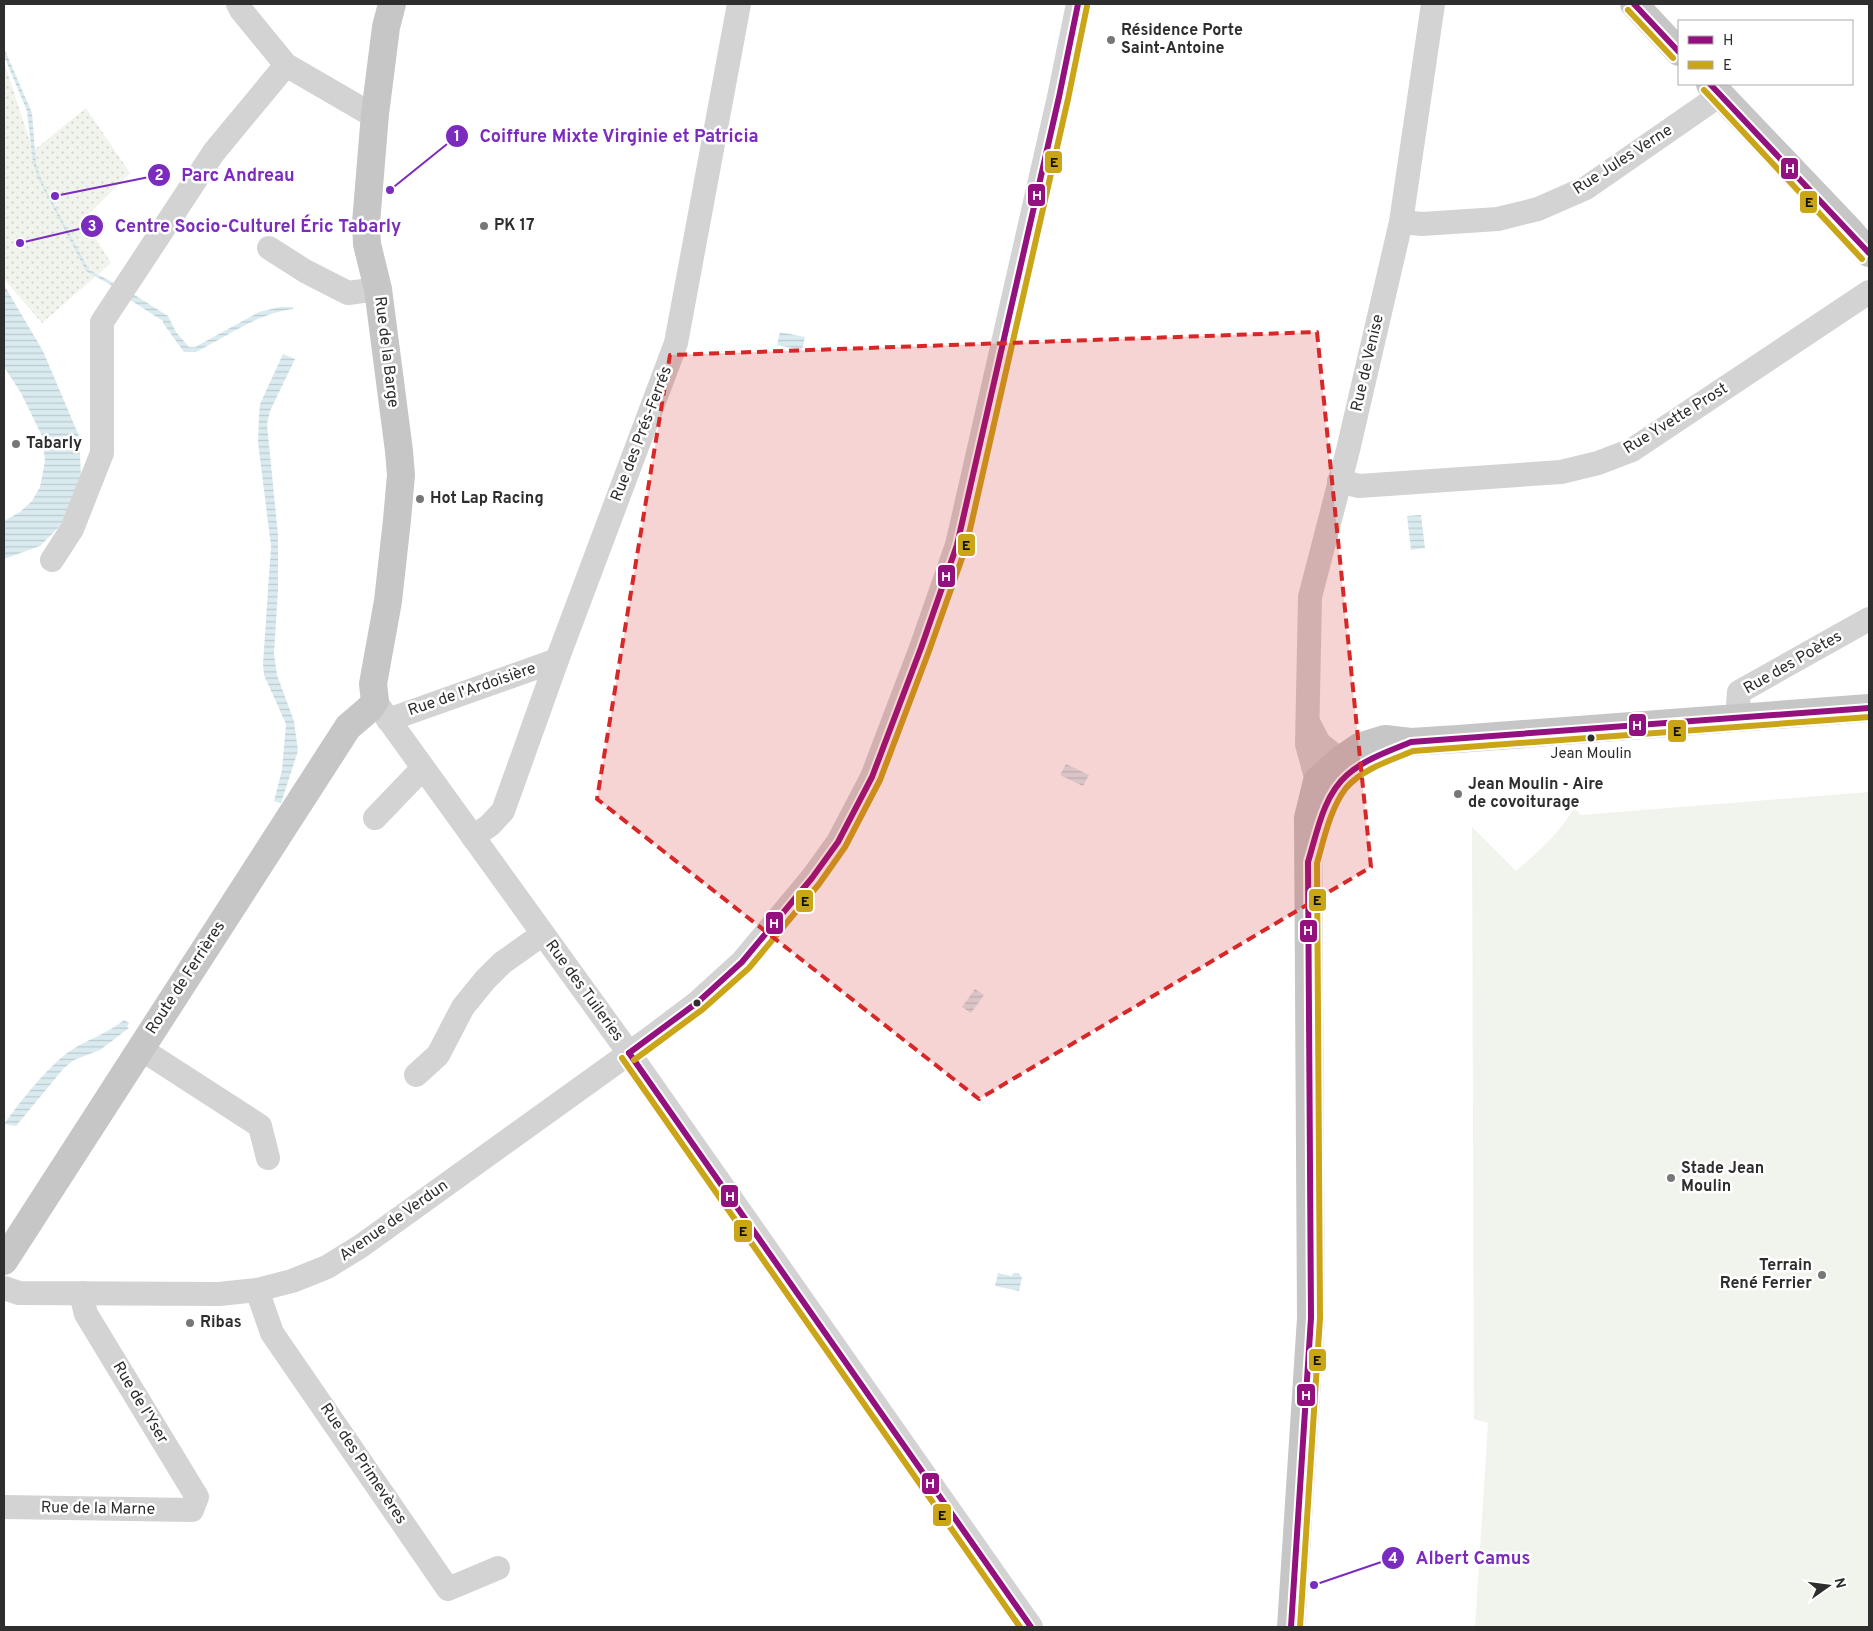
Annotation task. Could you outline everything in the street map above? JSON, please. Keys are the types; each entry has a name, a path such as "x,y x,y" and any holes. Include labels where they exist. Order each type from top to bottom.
{"main road":[{"name":"Rue de la Barge","path":"381,711 373,684 388,602 400,475 399,451 378,289 367,244 366,224 375,114 386,27 392,4"},
{"path":"1634,4 1678,51"},
{"path":"1715,89 1869,253"},
{"path":"1317,781 1340,760 1359,747 1385,739 1411,742 1869,708"},
{"name":"Route de Ferrières","path":"4,1260 348,727 369,709 381,711"},
{"path":"1308,862 1323,814 1340,782 1367,761 1411,742"},
{"name":"Rue de Venise","path":"1290,1627 1311,1318 1308,818 1317,781"}],"street":[{"path":"238,4 286,65 367,112 375,114"},
{"name":"Rue des Prés-Ferrés","path":"473,838 490,825 503,811 557,660 676,343 739,4"},
{"name":"Avenue de Verdun","path":"4,1288 19,1292 83,1294 219,1294 257,1290 292,1282 327,1267 362,1246 629,1053 698,1002 742,962 812,878 838,842 872,777 921,648 957,545 1063,79 1078,4"},
{"name":"Rue de Venise","path":"1317,781 1307,744 1310,597 1348,450 1401,222 1433,4"},
{"path":"52,560 72,529 102,453 102,322 214,152 286,65"},
{"name":"Rue Jules Verne","path":"1401,222 1422,224 1498,219 1538,209 1586,188 1715,89"},
{"path":"269,248 306,271 348,293 378,289"},
{"name":"Rue Yvette Prost","path":"1339,481 1359,486 1378,485 1561,472 1598,463 1632,450 1869,292"},
{"name":"Rue des Poètes","path":"1737,719 1738,692 1869,619"},
{"name":"Rue de l'Ardoisière","path":"381,711 557,660"},
{"name":"Rue des Tuileries","path":"381,711 629,1053 1031,1627"},
{"name":"Rue de Venise","path":"1307,721 1319,743 1340,760"},
{"path":"1340,760 1367,761"},
{"path":"375,818 423,768"},
{"path":"416,1075 438,1056 463,1007 485,980 502,962 543,934"},
{"path":"141,1049 260,1126 268,1158"},
{"name":"Rue des Primevères","path":"257,1290 272,1333 448,1589 498,1568"},
{"name":"Rue de l'Yser","path":"83,1294 82,1302 86,1314 198,1497 192,1510"},
{"name":"Rue de la Marne","path":"4,1507 192,1510"}],"highlighted area":[{"path":"1317,332 1371,867 979,1099 597,799 670,355"}],"shaded area":[{"path":"4,48 32,113 36,164 43,184 89,270 118,285 116,288 86,271 39,180 33,163 27,111 4,56"},
{"path":"4,62 33,151 86,108 130,173 84,219 111,263 42,323 4,279"},
{"path":"4,285 43,351 79,436 81,476 60,526 40,546 4,559 4,521 20,512 32,501 40,487 45,461 42,436 21,393 4,367"},
{"path":"130,292 168,316 176,332 189,347 195,347 259,312 280,307 293,307 293,309 280,311 256,320 196,352 184,352 163,321 127,298"},
{"path":"780,332 805,337 802,350 777,345"},
{"path":"283,354 295,359 270,411 267,424 278,535 278,590 274,653 277,675 294,721 298,751 281,803 274,801 282,770 286,724 264,675 263,664 271,546 258,442 260,404"},
{"path":"1421,515 1425,548 1411,550 1407,516"},
{"path":"1066,764 1089,775 1083,786 1060,775"},
{"name":"Stade Jean Moulin","path":"1869,792 1869,1627 1475,1627 1488,1423 1474,1419 1472,827 1516,871 1555,834 1574,808 1581,815"},
{"path":"975,989 984,995 971,1013 962,1007"},
{"path":"124,1020 129,1023 127,1027 129,1028 100,1050 74,1060 64,1068 16,1126 4,1124 35,1085 70,1051"},
{"path":"998,1273 1011,1276 1014,1273 1019,1273 1022,1278 1019,1291 995,1286"}],"transit line":[{"name":"H","path":"629,1053 698,1002 742,962 812,878 838,842 872,777 921,648 957,545 1059,97 1078,4"},
{"name":"H","path":"1634,4 1678,51"},
{"name":"E","path":"634,1060 703,1009 749,968 819,884 845,847 880,780 966,547 1068,99 1087,6"},
{"name":"E","path":"1628,10 1673,58"},
{"name":"H","path":"1711,85 1869,253"},
{"name":"E","path":"1704,90 1862,259"},
{"name":"H","path":"1291,1627 1311,1318 1308,862 1318,827 1332,793 1354,769 1411,742 1869,708"},
{"name":"E","path":"1300,1627 1320,1318 1317,863 1328,824 1340,796 1353,781 1368,770 1413,751 1869,717"},
{"name":"H","path":"629,1053 1031,1627"},
{"name":"E","path":"622,1058 1020,1627"}],"place":[{"name":"Résidence Porte Saint-Antoine","path":"1111,40"},
{"name":"Coiffure Mixte Virginie et Patricia","path":"390,190"},
{"name":"Parc Andreau","path":"55,196"},
{"name":"PK 17","path":"484,226"},
{"name":"Centre Socio-Culturel Éric Tabarly","path":"20,243"},
{"name":"Tabarly","path":"16,444"},
{"name":"Hot Lap Racing","path":"420,499"},
{"name":"Jean Moulin","path":"1591,738"},
{"name":"Jean Moulin - Aire de covoiturage","path":"1458,794"},
{"name":"Stade Jean Moulin","path":"1671,1178"},
{"name":"Terrain René Ferrier","path":"1822,1275"},
{"name":"Ribas","path":"190,1323"},
{"name":"Albert Camus","path":"1314,1585"}]}
